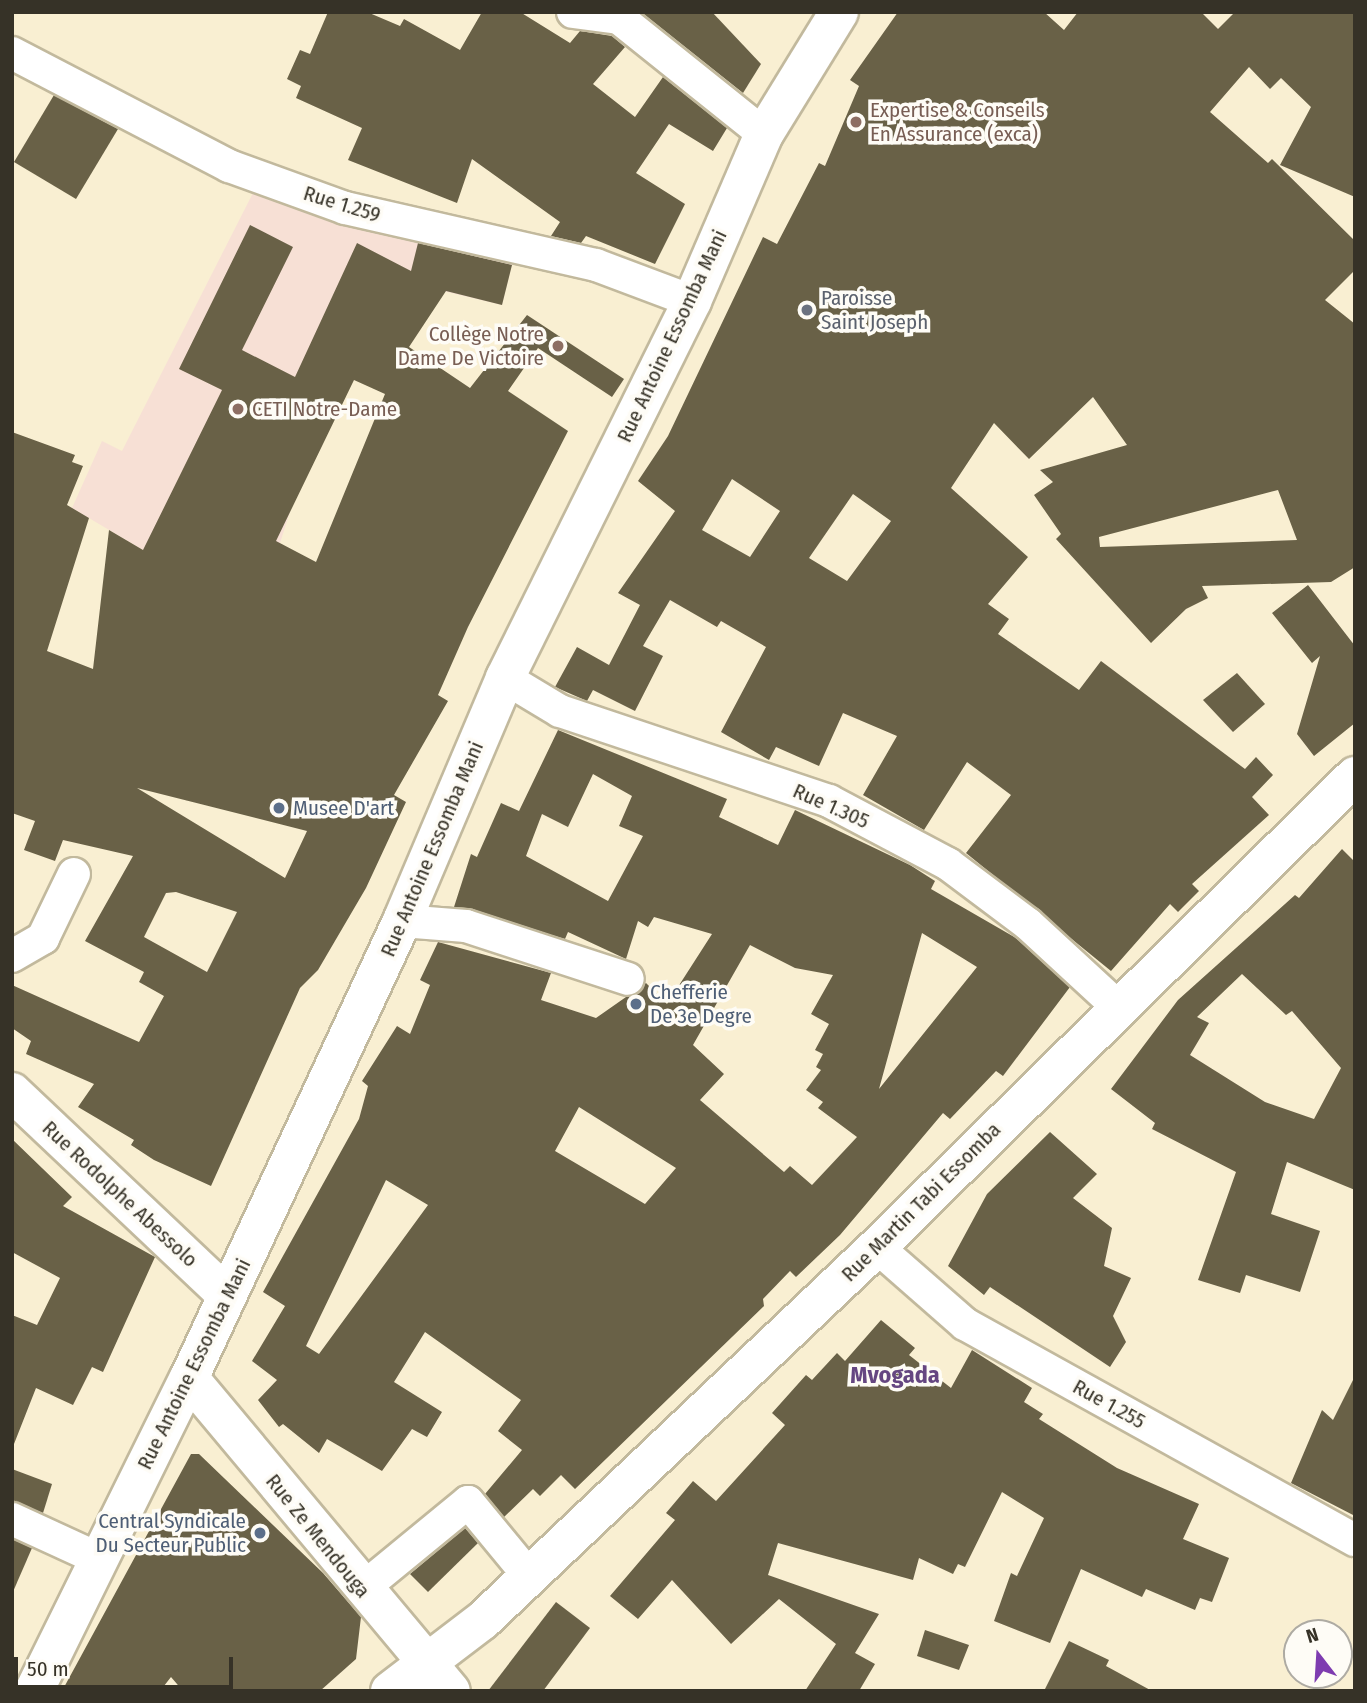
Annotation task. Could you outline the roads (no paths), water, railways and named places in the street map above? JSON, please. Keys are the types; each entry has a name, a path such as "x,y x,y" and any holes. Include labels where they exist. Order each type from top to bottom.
{"main road":[{"name":"Rue Antoine Essomba Mani","path":"34,1691 228,1295 402,921 506,678 692,300 764,134 839,12"},
{"name":"Rue Martin Tabi Essomba","path":"390,1691 440,1682 482,1621 877,1247 1117,1006 1355,776"},
{"name":"Rue Rodolphe Abessolo","path":"12,1092 228,1295"},
{"name":"Rue Ze Mendouga","path":"189,1378 440,1682"}],"street":[{"path":"573,12 619,19 764,134"},
{"name":"Rue 1.259","path":"12,53 254,175 345,208 596,265 692,300"},
{"name":"Rue 1.305","path":"506,678 560,711 829,801 936,857 1028,924 1117,1006"},
{"path":"12,956 43,938 74,874"},
{"path":"402,921 466,926 628,979"},
{"name":"Rue 1.255","path":"877,1247 965,1324 1355,1540"},
{"path":"362,1590 468,1503 529,1576"},
{"path":"12,1519 99,1559"}],"place":[{"name":"Expertise & Conseils En Assurance (exca)","path":"856,122"},
{"name":"Paroisse Saint Joseph","path":"807,310"},
{"name":"Collège Notre Dame De Victoire","path":"558,346"},
{"name":"CETI Notre-Dame","path":"238,409"},
{"name":"Musee D'art","path":"279,808"},
{"name":"Chefferie De 3e Degre","path":"636,1004"},
{"name":"Central Syndicale Du Secteur Public","path":"260,1533"}],"district":[{"name":"Mvogada","path":"895,1376"}]}
